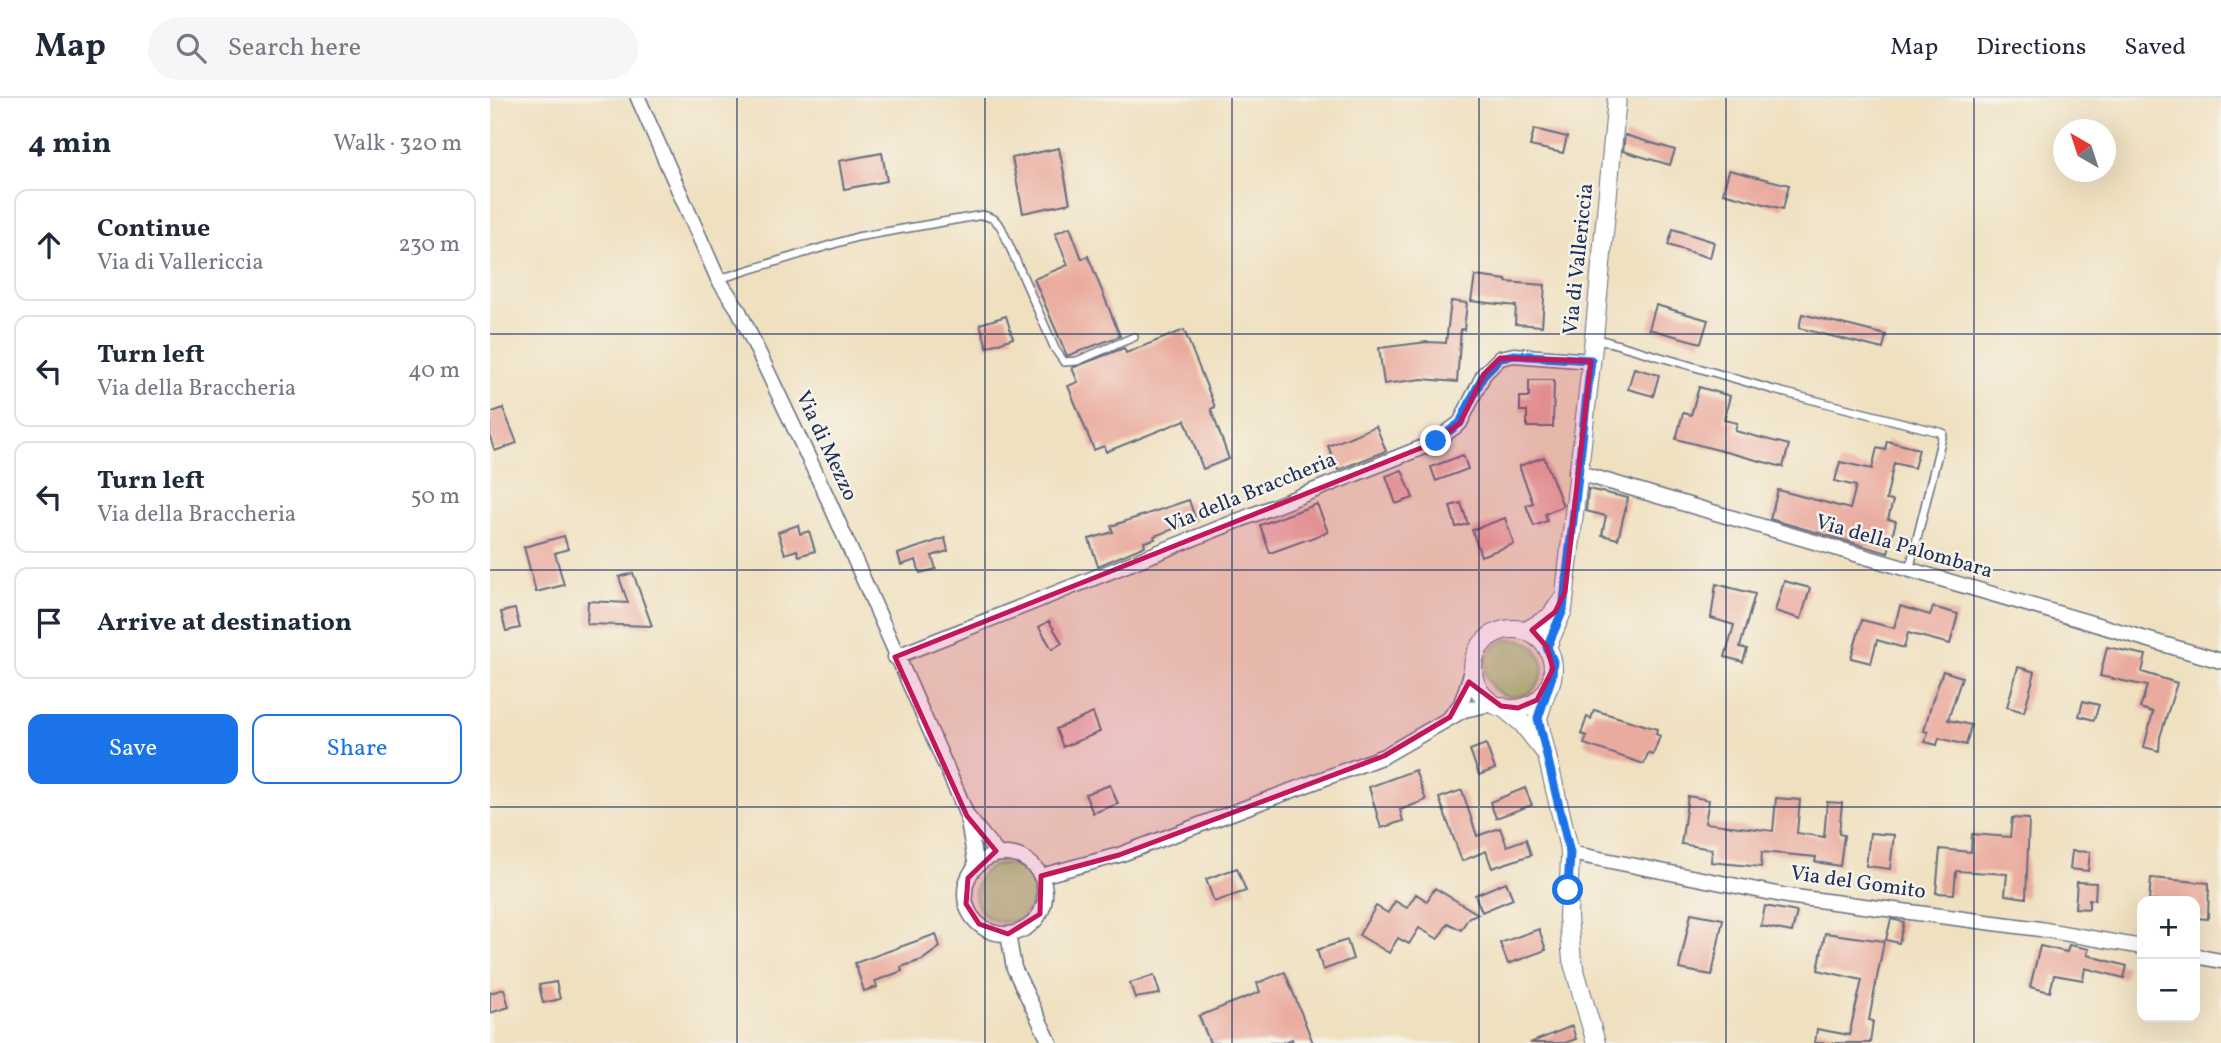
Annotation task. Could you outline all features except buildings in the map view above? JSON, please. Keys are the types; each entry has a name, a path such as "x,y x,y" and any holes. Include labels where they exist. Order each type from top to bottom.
{"street":[{"name":"Via di Mezzo","path":"638,98 718,279 738,309 828,499 967,816 976,867"},
{"name":"Via di Vallericcia","path":"1596,1043 1572,960 1568,917 1570,853 1538,718 1553,668 1547,647 1559,624 1565,592 1576,472 1594,338 1617,98"},
{"name":"Via della Braccheria","path":"895,657 1431,444 1460,423 1484,374 1500,358 1514,355 1591,360"},
{"name":"Via della Palombara","path":"1576,472 2221,661"},
{"path":"1450,717 1461,704 1479,650 1488,638 1502,631 1526,631 1550,617 1565,592"},
{"path":"1526,631 1547,647"},
{"name":"Via di Vallericcia","path":"1474,665 1480,691 1522,723 1546,754"},
{"path":"1041,876 1119,855 1384,756 1450,717 1475,706 1525,707 1547,690"},
{"name":"Via di Mezzo","path":"967,816 999,854"},
{"name":"Via del Gomito","path":"1570,853 1787,896 2040,929 2137,946"},
{"path":"999,854 1024,858 1041,876 1045,889 1040,914 1021,931 1008,934 987,929 972,916 965,891 976,867 999,854"},
{"path":"1008,934 1014,968 1050,1043"},
{"path":"2200,957 2221,961"}],"lane":[{"path":"718,279 857,237 983,215 994,219 1001,228 1055,349 1064,362 1077,361 1134,337"},
{"path":"1594,338 1774,390 1942,433 1909,571"}],"highlighted area":[{"path":"1500,358 1591,361 1565,592 1555,612 1532,630 1547,647 1553,669 1537,700 1518,708 1501,706 1469,682 1450,717 1384,756 1119,855 1041,876 1040,914 1008,934 979,924 966,904 968,878 996,851 967,816 895,657 1431,444 1460,423 1484,374"}],"green space":[{"path":"1514,639 1525,641 1538,652 1543,668 1541,679 1530,692 1514,697 1503,695 1490,684 1485,668 1487,657 1498,644"},
{"path":"1004,864 1015,866 1028,877 1033,893 1031,904 1020,917 1004,922 993,920 980,909 975,893 977,882 988,869"}],"route":[{"path":"1436,441 1460,423 1484,374 1490,365 1500,358 1514,355 1591,360 1570,523 1563,610 1556,633 1547,647 1553,661 1552,676 1538,718 1570,853 1568,890"}]}
